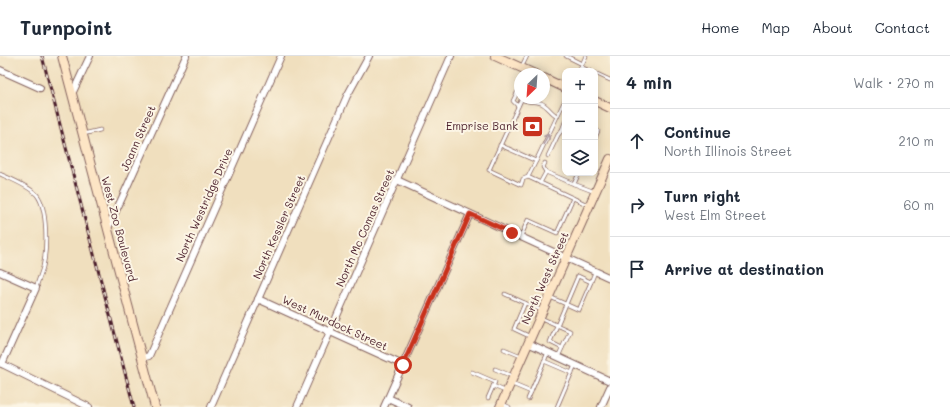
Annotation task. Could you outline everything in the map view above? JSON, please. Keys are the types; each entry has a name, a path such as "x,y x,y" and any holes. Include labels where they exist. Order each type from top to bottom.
{"main road":[{"name":"West Zoo Boulevard","path":"62,56 155,407"},
{"path":"495,56 521,68"},
{"path":"550,81 562,87"},
{"path":"598,102 610,108"},
{"name":"North West Street","path":"504,406 507,392 512,380 594,192 608,169 610,159"}],"street":[{"path":"72,94 90,56"},
{"name":"Joann Street","path":"108,228 186,56"},
{"name":"North Westridge Drive","path":"142,358 149,356 281,56"},
{"name":"North Kessler Street","path":"211,407 348,96 369,56"},
{"name":"North Mc Comas Street","path":"297,407 451,56"},
{"path":"0,70 40,88"},
{"path":"397,180 610,278"},
{"path":"384,407 470,214"},
{"path":"0,272 36,288 1,363 89,407"},
{"name":"West Murdock Street","path":"258,299 403,365"},
{"path":"530,340 548,352 610,380"},
{"path":"601,407 610,387"},
{"path":"388,398 408,407"}],"lane":[{"path":"521,68 527,56"},
{"path":"566,56 586,68"},
{"path":"580,68 586,56"},
{"path":"598,74 610,80"},
{"path":"543,104 552,114 557,116"},
{"path":"518,106 489,170 521,185 523,179 528,177 563,104"},
{"path":"83,134 100,130"},
{"path":"548,156 558,135 562,131"},
{"path":"500,145 536,161"},
{"path":"545,163 543,167 546,172 594,192"},
{"path":"540,183 546,172"},
{"path":"0,174 20,183 36,194 42,204 45,216 44,259 36,288"},
{"path":"574,184 578,176"},
{"path":"528,177 589,205"},
{"path":"520,237 528,220 557,233 573,198"},
{"path":"549,296 579,310 596,271"},
{"path":"562,348 550,342 578,276 591,282"},
{"path":"505,294 525,303 558,326 570,331 558,357"},
{"path":"525,303 514,329 530,340"},
{"path":"504,349 522,357"},
{"path":"528,399 548,352"},
{"path":"544,361 572,373"},
{"path":"557,407 575,365"},
{"path":"495,369 530,392"},
{"path":"472,372 495,382 488,398"},
{"path":"493,386 507,392"}],"railway":[{"path":"42,56 134,407"}],"place":[{"name":"Emprise Bank","path":"533,126"}],"route":[{"path":"403,365 470,214 512,233"}]}
